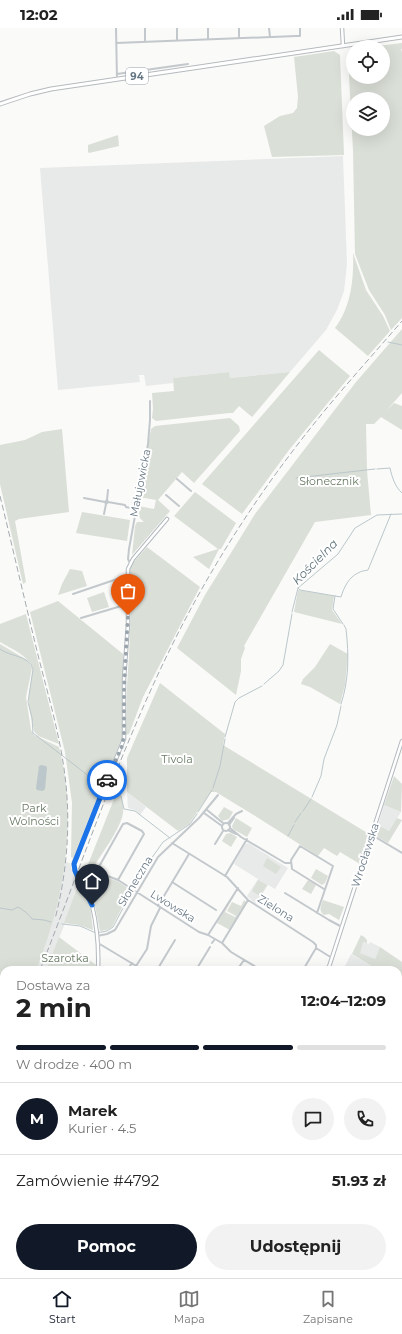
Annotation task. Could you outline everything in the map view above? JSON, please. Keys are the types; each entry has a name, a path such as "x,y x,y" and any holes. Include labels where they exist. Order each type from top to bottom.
{"main road":[{"name":"94","path":"0,105 51,89 402,38"}],"street":[{"path":"116,28 117,79"},
{"path":"145,28 145,42"},
{"path":"176,28 177,40"},
{"path":"208,28 208,39"},
{"path":"238,28 239,38"},
{"path":"270,28 270,37"},
{"path":"116,43 300,36 300,28"},
{"path":"342,28 343,46"},
{"path":"117,74 188,64"},
{"name":"Małujowicka","path":"98,966 98,943 91,902 75,871 74,862 122,746 124,735 124,688 128,624 128,569 130,563 128,559 135,509 148,444 150,402"},
{"path":"177,479 191,492"},
{"path":"104,514 108,490"},
{"path":"166,495 179,506"},
{"path":"84,498 125,505 126,507 135,509"},
{"path":"130,563 167,519"},
{"path":"73,594 128,577"},
{"path":"81,618 128,604"},
{"name":"Wrocławska","path":"329,966 402,741"},
{"name":"Słoneczna","path":"97,934 107,934 115,930 134,891 155,861 204,813 218,795"},
{"path":"206,810 222,825 224,831"},
{"path":"215,844 224,831 229,827 238,812 242,811"},
{"path":"204,813 222,825 229,827 247,840 285,863 290,863"},
{"path":"83,886 87,883 88,872 96,872 123,824 127,823 142,831 144,834 118,880"},
{"path":"372,835 402,853"},
{"path":"225,876 247,840"},
{"name":"Zielona","path":"172,843 230,879 248,900 313,942 316,945 316,948 332,958"},
{"path":"317,913 333,866 300,846 290,863 292,869 324,889"},
{"path":"98,943 136,966 147,949 151,926 159,907 189,854"},
{"name":"Lwowska","path":"96,872 118,880 199,932 222,943 231,952 254,966"},
{"path":"172,882 216,910"},
{"path":"208,935 220,912 238,888"},
{"path":"285,893 328,920 342,926"},
{"path":"222,943 248,900"},
{"path":"212,943 215,939"},
{"path":"159,966 175,940"},
{"path":"198,966 210,947"},
{"path":"305,966 316,948"},
{"path":"240,966 244,960"}],"shaded area":[{"path":"343,156 347,264 344,291 337,310 326,330 290,372 230,378 229,372 173,378 173,383 146,386 144,375 139,375 140,382 58,390 40,168"},
{"path":"39,766 46,766 47,768 45,789 43,791 37,790 36,788"},
{"path":"127,792 146,807 140,815 135,810 128,808"},
{"path":"384,805 401,812 389,831 378,825"},
{"path":"248,843 288,868 275,889 268,885 256,904 247,896 258,879 234,864 245,844"},
{"path":"62,861 70,863 74,877 78,883 64,926 48,966 33,966"},
{"path":"363,942 369,944 370,942 380,947 375,959 359,953"},
{"path":"351,954 371,966 345,966"}],"green space":[{"path":"402,43 402,318 391,330 385,315 369,290 355,254 352,136 390,136 390,92 350,92 349,84 390,84 390,44"},
{"path":"334,51 340,55 344,155 272,157 264,126 280,116 293,113 297,108 298,97 294,57"},
{"path":"118,135 119,146 88,152 88,145"},
{"path":"353,253 366,290 383,316 390,331 368,356 335,328 345,311 348,302 352,283"},
{"name":"Słonecznik","path":"402,329 402,393 386,411 394,403 402,406 402,430 381,417 374,424 366,424 367,471 371,515 315,522 244,646 245,648 241,659 241,671 236,695 177,648 205,595 255,514 356,382"},
{"path":"319,350 350,376 289,450 242,514 202,484"},
{"path":"229,372 230,378 290,372 252,417 239,406 233,413 156,421 152,418 152,393 174,391 173,378"},
{"path":"230,418 239,426 240,431 194,483 182,472 158,500 170,511 132,555 135,526 137,522 144,522 138,515 138,506 154,509 156,500 139,497 151,429 155,426"},
{"path":"62,429 69,512 19,519 15,521 26,582 23,584 0,484 0,445 25,440 42,432"},
{"path":"195,492 236,523 221,549 219,549 209,569 193,557 218,549 174,516"},
{"path":"82,512 130,520 127,541 76,533"},
{"path":"147,547 200,587 143,697 129,734 126,735 131,605 129,573 132,564"},
{"path":"70,569 82,571 87,586 58,595 62,584"},
{"path":"298,590 334,596 332,610 342,624 294,612"},
{"path":"104,592 109,607 92,612 87,598"},
{"path":"58,601 123,654 122,738 73,858 71,857 72,803 65,752 30,612"},
{"path":"26,614 59,744 38,736 34,731 29,706 29,694 33,668 27,659 0,642 0,624"},
{"name":"Park Wolności","path":"0,644 27,660 32,668 26,697 31,730 34,735 59,747 65,775 67,831 61,888 46,944 38,966 0,966"},
{"path":"330,644 348,654 345,685 340,704 310,687 301,684 303,679 315,667"},
{"name":"Tivola","path":"160,683 225,734 223,745 369,834 360,864 340,852 337,856 324,848 318,856 216,792 211,792 189,824 178,831 127,792 127,758"},
{"path":"394,776 402,784 401,812 384,805"},
{"path":"116,794 122,797 123,811 119,826 92,869 87,867"},
{"path":"224,807 233,812 229,819 222,821 218,816"},
{"path":"236,818 252,828 247,837 233,829 232,826"},
{"path":"397,818 402,820 388,843 374,835 378,825 389,831"},
{"path":"230,833 237,837 231,847 222,841 226,834"},
{"path":"267,858 281,867 276,874 263,866"},
{"path":"316,869 328,876 325,883 322,885 311,878"},
{"path":"92,873 117,881 131,890 112,927 107,930 100,931 89,876"},
{"path":"258,880 267,885 260,896 252,891"},
{"path":"308,880 316,885 311,894 302,889"},
{"path":"78,885 80,885 90,905 93,930 79,925 64,923"},
{"path":"233,895 234,896 225,912 235,917 236,916 227,911 232,902 241,906 244,900 246,902 230,930 217,923"},
{"path":"323,900 344,907 339,920 329,914 324,915 321,912 320,908"},
{"path":"361,935 366,938 367,943 363,942 360,953 375,959 380,947 402,962 402,966 371,966 352,954"},
{"name":"Szarotka","path":"59,937 96,965 96,966 48,966"}],"waterway":[{"path":"388,342 402,345"},
{"path":"377,469 390,468 396,485 402,493"},
{"path":"296,478 375,469"},
{"path":"298,588 300,590 341,597 349,580 360,572 368,570 391,514"},
{"name":"Kościelna","path":"292,612 298,588 338,554 355,528 377,515 402,514"},
{"path":"335,596 333,609 343,624"},
{"name":"Kościelna","path":"264,684 279,671 283,665 292,614"},
{"path":"341,704 346,686 348,667 347,639 344,625"},
{"path":"0,649 28,661 33,669 28,702 32,718 33,733"},
{"name":"Kościelna","path":"225,737 235,702 239,698 262,686"},
{"path":"312,797 321,776 324,759 337,725 341,706"},
{"path":"33,733 103,787"},
{"name":"Kościelna","path":"213,788 220,766 225,739"},
{"name":"Kościelna","path":"198,812 212,790"},
{"path":"115,793 121,796 124,809 135,811 170,838"},
{"path":"303,811 311,799"},
{"path":"295,822 301,813"},
{"name":"Kościelna","path":"133,889 146,866 163,842 190,824 197,814"},
{"path":"288,836 294,825"},
{"name":"Kościelna","path":"62,924 80,926 96,933 107,931 113,927 132,891"},
{"name":"Kościelna","path":"0,908 12,910 18,907 32,919 51,922"}],"railway":[{"path":"42,966 145,702 200,591 229,543 275,474 332,402 402,321"},
{"path":"0,496 57,730 65,776 68,812 67,848 55,919"}],"way so far":[{"path":"107,780 122,746 125,731 124,679 128,615"}],"route":[{"path":"92,905 75,871 74,864 107,780"}]}
